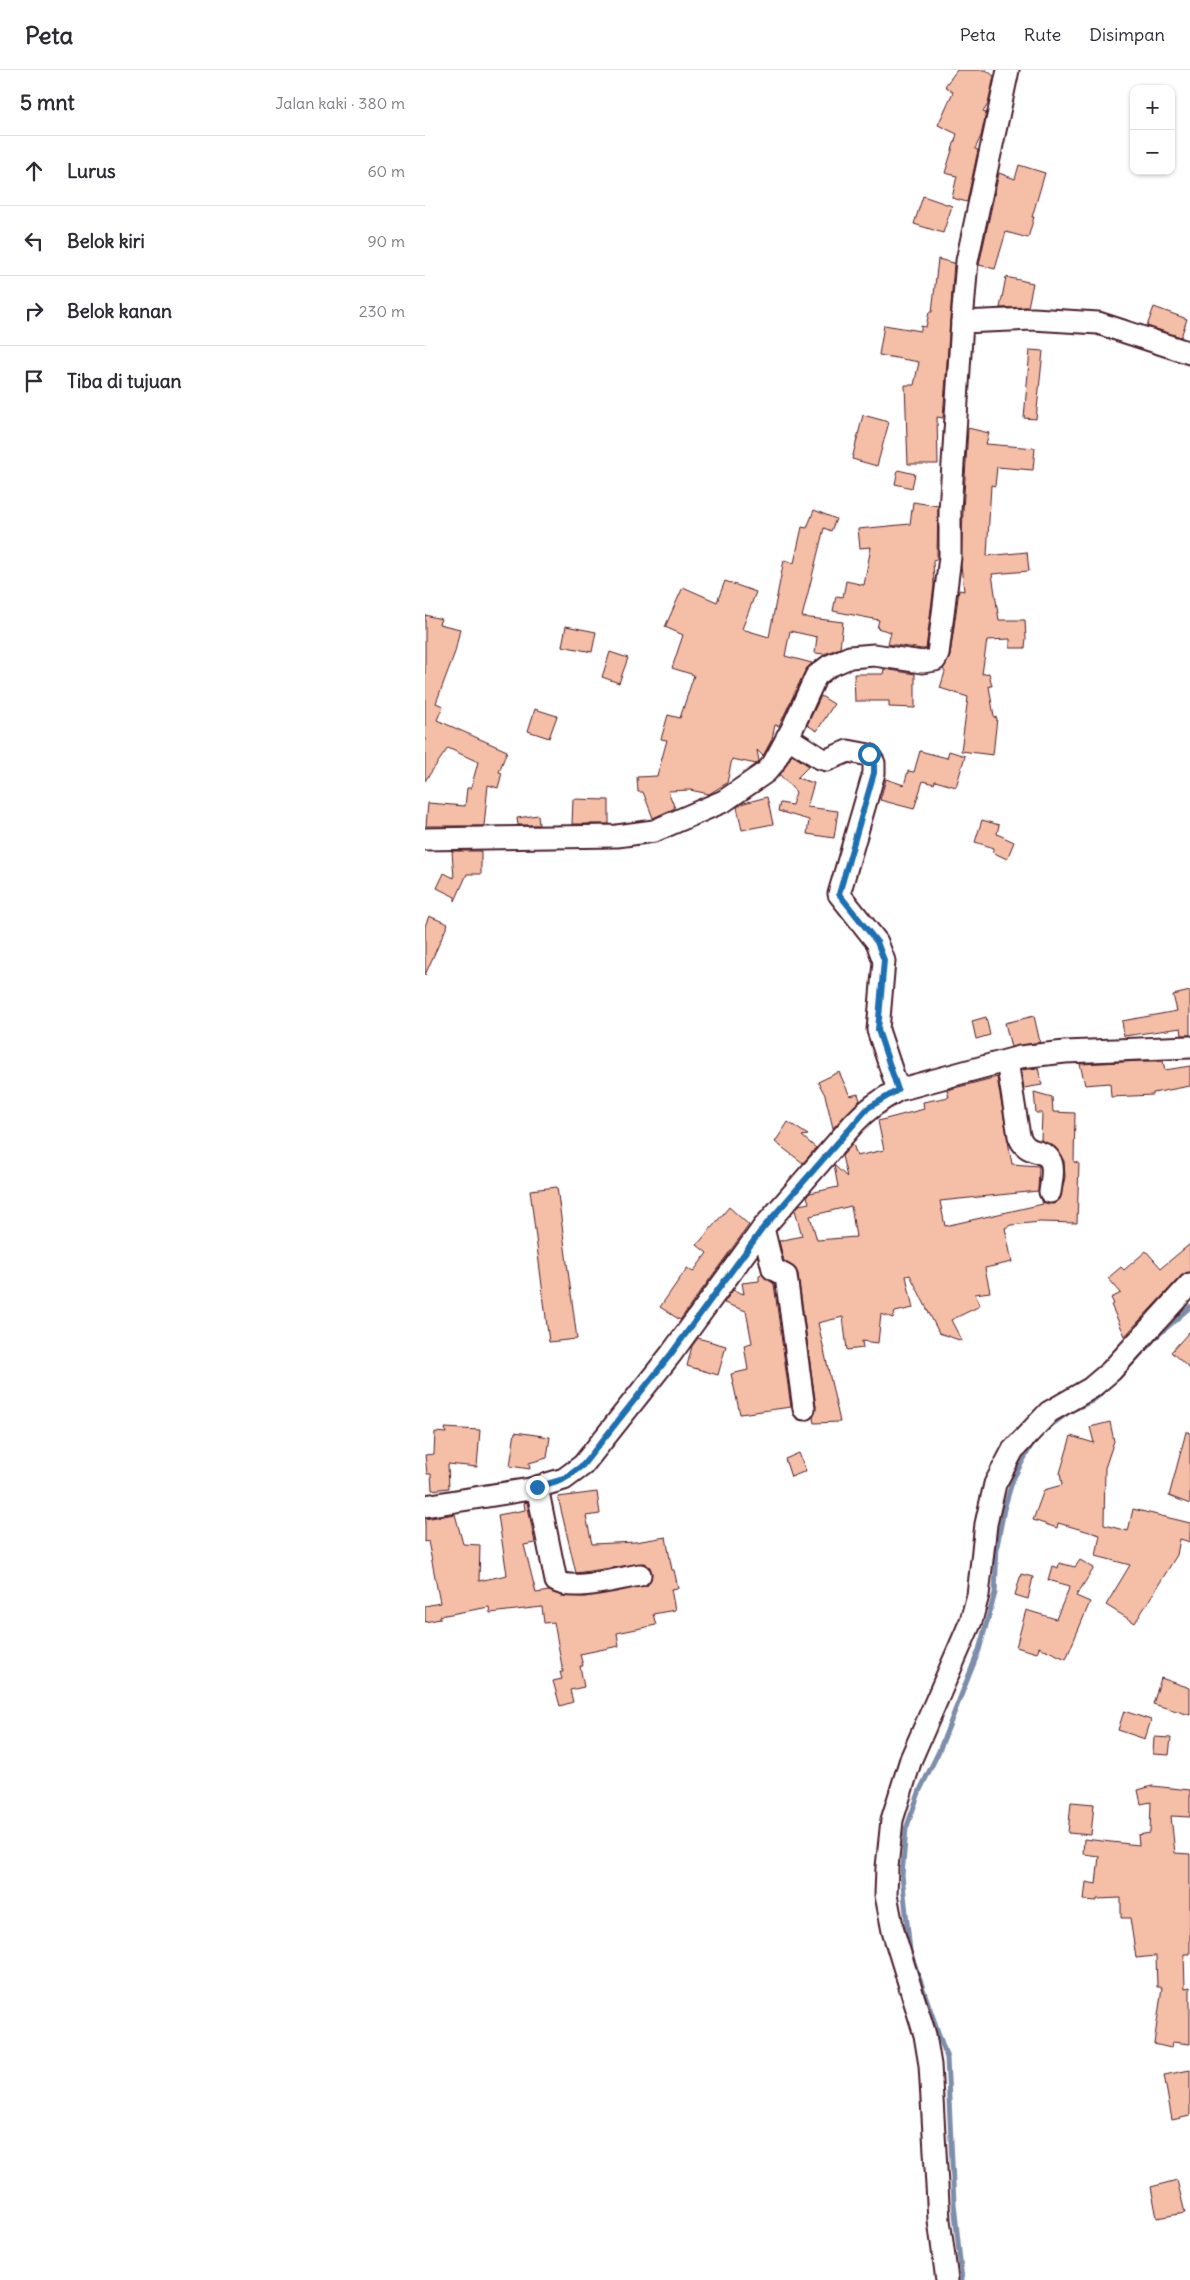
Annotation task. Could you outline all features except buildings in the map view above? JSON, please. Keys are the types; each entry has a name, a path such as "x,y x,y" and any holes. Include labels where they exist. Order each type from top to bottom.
{"street":[{"path":"425,840 617,836 654,831 724,801 765,772 773,764 816,676 829,666 850,657 874,655 922,662 933,662 937,658 950,557 950,511 967,261 1009,70"},
{"path":"962,322 1033,319 1098,323 1190,353"},
{"path":"787,737 820,758 832,759 849,751 869,754 874,763 874,773 839,894 877,942 884,960 878,1030 898,1090"},
{"path":"425,1506 537,1487 564,1479 583,1465 671,1354 763,1228 868,1108 898,1090 1007,1061 1065,1052 1190,1048"},
{"path":"1007,1061 1019,1136 1022,1144 1027,1149 1044,1155 1050,1160 1052,1171 1050,1192"},
{"path":"763,1228 773,1269 786,1276 804,1410"},
{"path":"947,2280 939,2220 930,2065 925,2035 893,1931 886,1895 892,1820 911,1759 971,1621 978,1595 986,1524 995,1484 1013,1450 1049,1412 1091,1388 1111,1371 1190,1284"},
{"path":"537,1487 556,1581 562,1585 582,1585 640,1575"}],"waterway":[{"path":"1119,1377 1157,1336 1190,1307"},
{"path":"1046,1429 1070,1411 1092,1401 1102,1393"},
{"path":"962,2280 954,2203 947,2058 910,1951 902,1875 906,1829 920,1790 939,1751 979,1650 995,1593 997,1546 1004,1509 1013,1479 1033,1442"}],"route":[{"path":"537,1487 564,1479 583,1465 671,1354 763,1228 868,1108 898,1090 884,1054 878,1030 878,1011 883,989 884,960 877,942 839,894 874,773 874,763 869,754"}]}
